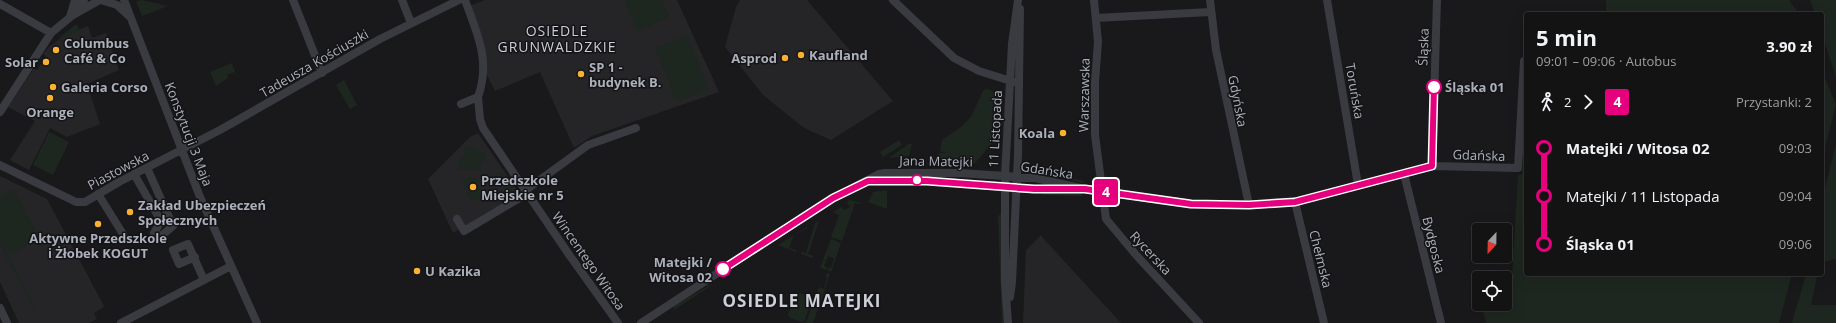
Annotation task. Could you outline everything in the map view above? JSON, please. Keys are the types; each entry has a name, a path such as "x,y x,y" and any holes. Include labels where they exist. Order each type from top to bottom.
{"street":[{"path":"72,16 76,0"},
{"path":"72,16 84,0"},
{"path":"0,112 51,33 72,16 100,0"},
{"name":"Konstytucji 3 Maja","path":"100,0 117,5 131,18"},
{"name":"Konstytucji 3 Maja","path":"124,0 200,197 257,323"},
{"path":"293,0 322,72"},
{"path":"402,0 411,23"},
{"name":"Tadeusza Kościuszki","path":"182,150 411,23 459,0"},
{"name":"Wincentego Witosa","path":"465,0 483,49 484,76 479,95 480,119 483,128 570,256 618,323"},
{"path":"894,0 954,58 979,71 1010,81 1019,82"},
{"name":"11 Listopada","path":"1008,323 1005,282 1005,176 1012,38 1019,0"},
{"name":"11 Listopada","path":"1008,308 1012,282 1017,188 1019,0"},
{"name":"Warszawska","path":"1094,0 1098,42 1095,82 1095,135 1102,191"},
{"name":"Gdyńska","path":"1210,0 1210,12 1218,57 1249,205"},
{"name":"Toruńska","path":"1327,0 1358,185"},
{"name":"Śląska","path":"1432,166 1437,0"},
{"path":"0,4 51,33"},
{"path":"1096,18 1210,12"},
{"name":"Gdańska","path":"1005,176 1035,178 1085,189 1191,204 1249,205 1295,202 1432,166 1518,168 1524,61"},
{"path":"461,104 479,95"},
{"path":"457,219 464,231 527,192 588,145 636,128"},
{"name":"Piastowska","path":"0,165 76,202 81,203 182,150"},
{"path":"987,174 997,169 1006,154"},
{"path":"1018,155 1023,167 1035,178"},
{"path":"134,174 161,221 157,235 173,226 147,168"},
{"name":"Jana Matejki","path":"641,323 833,198 879,174 893,172 987,174 1005,176"},
{"name":"Bydgoska","path":"1404,174 1441,323"},
{"name":"Jana Matejki","path":"868,181 927,181 1017,188"},
{"path":"987,186 1001,198 1005,207"},
{"name":"Gdańska","path":"1017,188 1085,189"},
{"path":"1016,207 1021,198 1034,189"},
{"name":"Rycerska","path":"1102,191 1105,215 1109,225 1199,323"},
{"path":"98,194 123,234"},
{"name":"Chełmska","path":"1295,202 1324,323"},
{"path":"195,257 204,280"},
{"path":"121,323 231,266"},
{"path":"1,312 7,323"}],"shaded area":[{"path":"142,0 168,6 142,16 136,1"},
{"path":"485,0 677,0 719,92 592,136 574,148 540,72 495,91 482,66 469,6"},
{"path":"624,0 662,0 670,17 638,31"},
{"name":"Kaufland","path":"740,0 807,0 893,101 831,140 804,128 763,95 725,47 736,7"},
{"path":"1606,0 1789,0 1798,12 1606,12"},
{"path":"1810,0 1836,0 1836,77 1824,41 1824,12 1814,12"},
{"path":"77,25 80,31 61,39 60,37"},
{"name":"Galeria Corso","path":"88,26 92,38 106,33 119,70 87,84 100,124 67,137 50,128 29,170 10,160 35,121 8,107 34,68 37,70 46,56 43,54 50,46 65,35"},
{"path":"687,35 709,89 677,102 655,48"},
{"path":"232,63 235,72 227,75 228,78 216,86 210,72"},
{"path":"1824,75 1836,105 1824,151"},
{"path":"344,80 357,105 350,109 336,85"},
{"path":"986,89 994,93 996,102 994,139 992,143 975,163 939,159 939,153 947,153 940,151 942,140 961,127 971,117 983,91"},
{"path":"49,132 69,142 53,175 33,165"},
{"name":"Przedszkole Miejskie nr 5","path":"478,133 520,194 453,233 428,179 470,137"},
{"path":"899,140 902,145 883,157 880,152"},
{"path":"910,143 912,144 909,156 889,158"},
{"path":"1524,144 1524,276 1791,276 1779,323 1486,323 1483,311 1512,311 1512,279 1518,175 1522,174"},
{"path":"1836,145 1836,259 1824,262 1824,191"},
{"path":"465,146 472,147 485,154 486,158 481,164 481,170 458,170 459,161 464,155"},
{"path":"501,172 505,175 516,193 513,194 506,187 499,173"},
{"path":"1045,172 1084,181 1083,183 1042,174"},
{"path":"0,176 47,199 103,304 104,307 94,313 97,319 89,323 19,323 0,282"},
{"path":"470,177 479,180 478,183 465,189 462,183"},
{"path":"479,186 483,195 472,202 466,192 467,190"},
{"path":"14,189 40,238 10,254 0,235 0,196"},
{"path":"887,190 887,209 868,202 873,192"},
{"path":"1041,192 1082,193 1082,196 1043,195"},
{"path":"849,200 861,203 855,203 842,241 831,237 839,215 833,212 841,207 844,210 850,207 847,202"},
{"path":"1002,213 1004,323 1002,323 998,216"},
{"path":"819,221 808,254 813,256 812,258 801,254 801,252 806,253 815,223"},
{"path":"794,235 789,248 796,250 796,252 778,245"},
{"path":"1041,235 1121,323 1023,323 1026,250"},
{"path":"0,239 36,309 34,310 0,245"},
{"path":"831,239 841,243 831,272 827,270 829,267 831,268 834,258 828,256 824,266 827,267 826,270 820,268"},
{"path":"827,273 830,274 819,307 814,302 819,287 824,289 827,278 825,277"},
{"path":"1805,276 1817,276 1811,305 1836,305 1836,323 1792,323"},
{"path":"712,285 674,310 674,306"},
{"path":"796,292 808,296 811,301 805,320 802,322 790,318 788,315"},
{"path":"813,303 818,309 813,323 806,323"}],"bus line":[{"name":"4","path":"723,269 846,190 868,181 906,180 1034,189 1085,189 1191,204 1249,205 1295,202 1432,166 1434,87"}],"place":[{"name":"Columbus Café & Co","path":"56,50"},
{"name":"Kaufland","path":"801,55"},
{"name":"Asprod","path":"785,58"},
{"name":"Solar","path":"46,62"},
{"name":"SP 1 - budynek B.","path":"581,74"},
{"name":"Galeria Corso","path":"53,87"},
{"name":"Śląska 01","path":"1434,87"},
{"name":"Orange","path":"50,98"},
{"name":"Koala","path":"1063,133"},
{"name":"Przedszkole Miejskie nr 5","path":"473,187"},
{"name":"Zakład Ubezpieczeń Społecznych","path":"130,212"},
{"name":"Aktywne Przedszkole i Żłobek KOGUT","path":"98,224"},
{"name":"Matejki / Witosa 02","path":"723,269"},
{"name":"U Kazika","path":"417,271"}],"district":[{"name":"OSIEDLE GRUNWALDZKIE","path":"557,40"},
{"name":"OSIEDLE MATEJKI","path":"802,301"}]}
